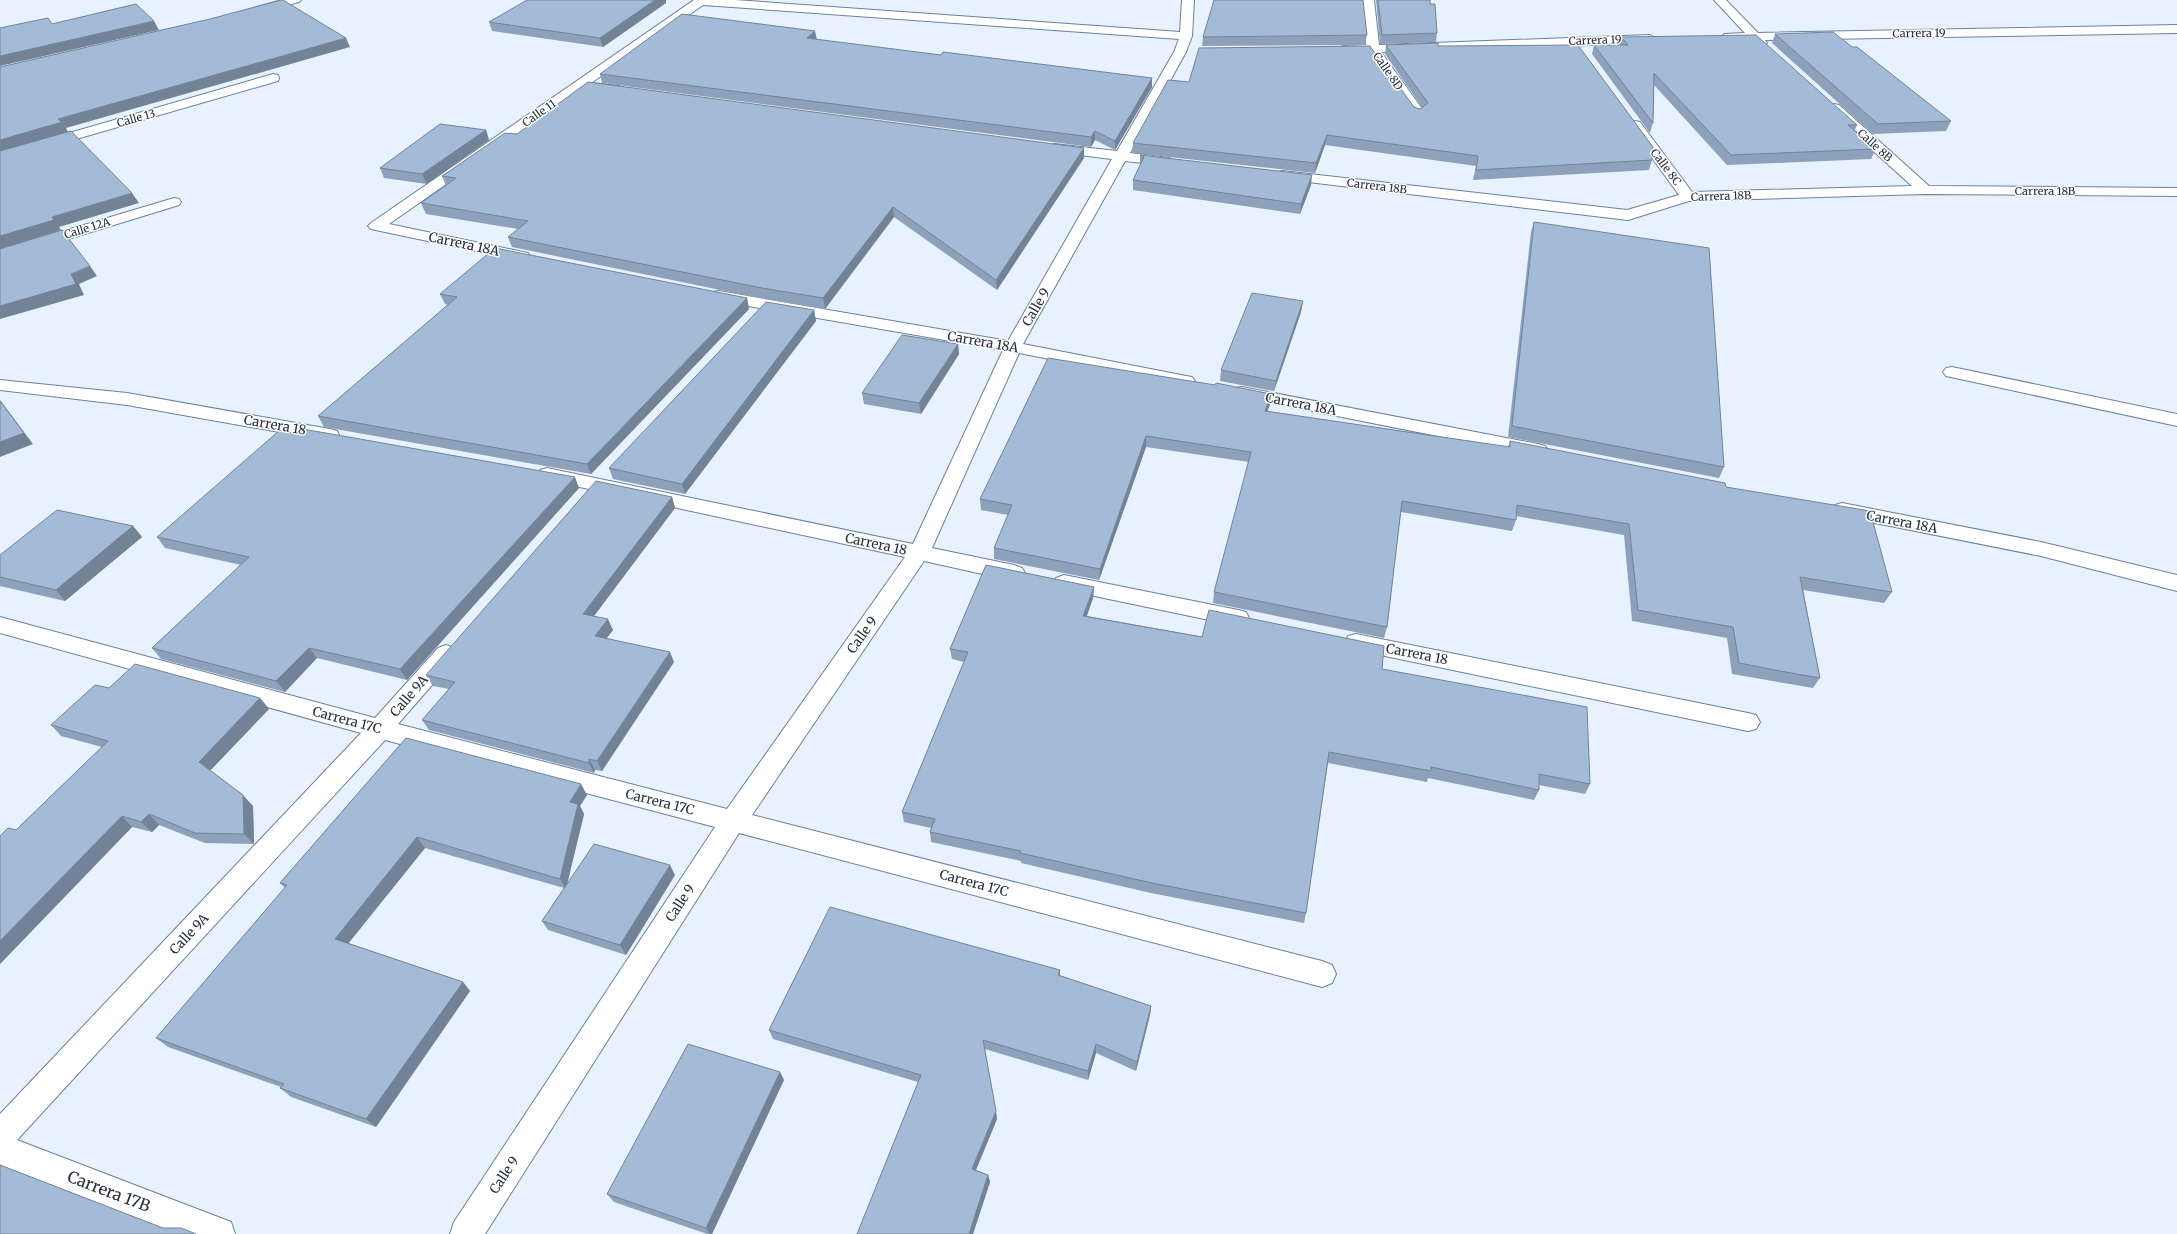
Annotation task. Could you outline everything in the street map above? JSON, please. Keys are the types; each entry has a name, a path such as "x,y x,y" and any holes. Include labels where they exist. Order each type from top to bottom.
{"street":[{"path":"244,14 294,0"},
{"path":"702,0 1187,47"},
{"name":"Calle 11","path":"376,226 702,0"},
{"name":"Calle 9","path":"466,1234 733,821 919,553 1013,347 1187,47 1188,0"},
{"name":"Calle 8D","path":"1368,0 1373,50 1418,113"},
{"path":"1720,0 1754,36 1772,52"},
{"path":"2154,29 2171,40"},
{"name":"Carrera 19","path":"1715,37 2177,29"},
{"name":"Carrera 19","path":"1334,50 1373,50 1573,41 1660,39"},
{"path":"1573,41 1582,53"},
{"name":"Calle 13","path":"0,158 273,78"},
{"path":"579,85 627,91"},
{"name":"Calle 8B","path":"1825,100 1925,190"},
{"name":"Calle 8C","path":"1628,116 1688,197"},
{"path":"1044,146 1186,164"},
{"name":"Carrera 18B","path":"1272,174 1628,215 1688,197 1925,190 2177,192"},
{"name":"Calle 12A","path":"0,255 174,202"},
{"name":"Carrera 18A","path":"376,226 539,259"},
{"name":"Carrera 18A","path":"702,292 764,305 1013,347 1201,384"},
{"path":"748,322 764,305"},
{"path":"1952,372 2177,420"},
{"name":"Carrera 18","path":"0,385 127,399 346,438"},
{"name":"Carrera 18A","path":"1224,389 1554,453"},
{"path":"580,501 612,466"},
{"name":"Carrera 18","path":"525,470 596,483 919,553 1255,622"},
{"name":"Carrera 18A","path":"1829,507 2041,549 2177,583"},
{"name":"Carrera 17C","path":"0,625 380,729 1322,974"},
{"name":"Carrera 18","path":"1334,638 1748,722"},
{"name":"Calle 9A","path":"0,1136 380,729 459,639"},
{"name":"Carrera 17B","path":"0,1149 218,1234"}],"building":[{"path":"281,0 346,38 58,119 62,122 0,140 0,67 210,19"},
{"path":"527,0 655,0 600,38 489,22"},
{"path":"1214,0 1363,0 1367,35 1203,37"},
{"path":"1378,0 1430,0 1430,4 1435,4 1437,33 1382,35"},
{"path":"136,4 154,21 0,56 0,28 48,18 52,24"},
{"path":"682,14 815,31 807,38 941,55 943,52 1152,78 1115,141 1095,131 1091,137 600,74"},
{"path":"1833,32 1852,47 1857,47 1951,121 1878,124 1775,34"},
{"path":"1756,35 1857,125 1848,125 1876,149 1731,155 1654,73 1653,123 1594,45 1628,45 1621,37"},
{"path":"1438,43 1438,46 1578,45 1653,147 1652,160 1476,170 1478,156 1327,135 1316,163 1133,143 1168,80 1189,82 1199,48 1370,46 1414,107 1420,109 1428,103 1386,45"},
{"path":"588,82 1084,148 996,280 893,207 823,298 762,288 508,237 528,221 421,203 456,178 442,176 505,133 517,134"},
{"path":"440,124 486,130 422,174 380,168"},
{"path":"71,131 132,193 52,217 54,220 0,236 0,151"},
{"path":"1140,155 1312,175 1301,204 1133,180 1144,157"},
{"path":"1534,222 1709,248 1724,467 1512,426"},
{"path":"62,230 90,266 71,274 76,284 0,306 0,249"},
{"path":"495,248 747,298 587,464 318,416 457,297 440,294"},
{"path":"1252,293 1303,301 1276,381 1221,370"},
{"path":"766,302 814,310 682,484 609,468"},
{"path":"902,335 958,344 919,403 862,393"},
{"path":"1048,358 1215,385 1216,383 1271,394 1265,411 1510,447 1510,441 1725,483 1726,487 1870,511 1892,592 1800,577 1820,678 1780,671 1739,663 1733,627 1638,610 1629,524 1517,505 1516,520 1402,501 1387,627 1214,592 1251,452 1146,436 1100,569 994,548 1012,505 980,499"},
{"path":"0,401 24,433 0,442"},
{"path":"303,429 575,477 400,669 309,648 276,681 152,648 249,557 157,537 280,430 297,434"},
{"path":"596,481 672,497 583,614 608,619 595,636 670,652 597,761 589,759 589,763 422,720 455,682 426,675"},
{"path":"57,510 133,526 56,590 0,577 0,555"},
{"path":"986,565 1094,587 1083,616 1202,637 1209,610 1384,646 1382,669 1587,707 1590,784 1539,774 1539,790 1431,767 1431,771 1329,752 1306,913 1152,883 1020,853 1021,851 930,832 935,819 902,812 968,652 950,649"},
{"path":"135,664 260,698 199,762 243,795 244,834 195,833 149,814 141,822 122,816 0,941 0,836 8,828 16,830 108,741 51,725 95,685 109,688"},
{"path":"406,738 581,784 570,802 578,804 560,879 417,837 335,939 463,982 366,1119 280,1088 284,1084 156,1038 287,885 280,883"},
{"path":"594,844 670,865 620,945 542,921"},
{"path":"830,907 1060,970 1058,975 1151,1006 1137,1062 1096,1044 1088,1071 983,1040 996,1111 972,1169 988,1175 969,1234 857,1234 921,1075 769,1030"},
{"path":"688,1044 780,1072 706,1228 607,1194"},
{"path":"0,1165 163,1228 181,1228 196,1234 0,1234"}]}
